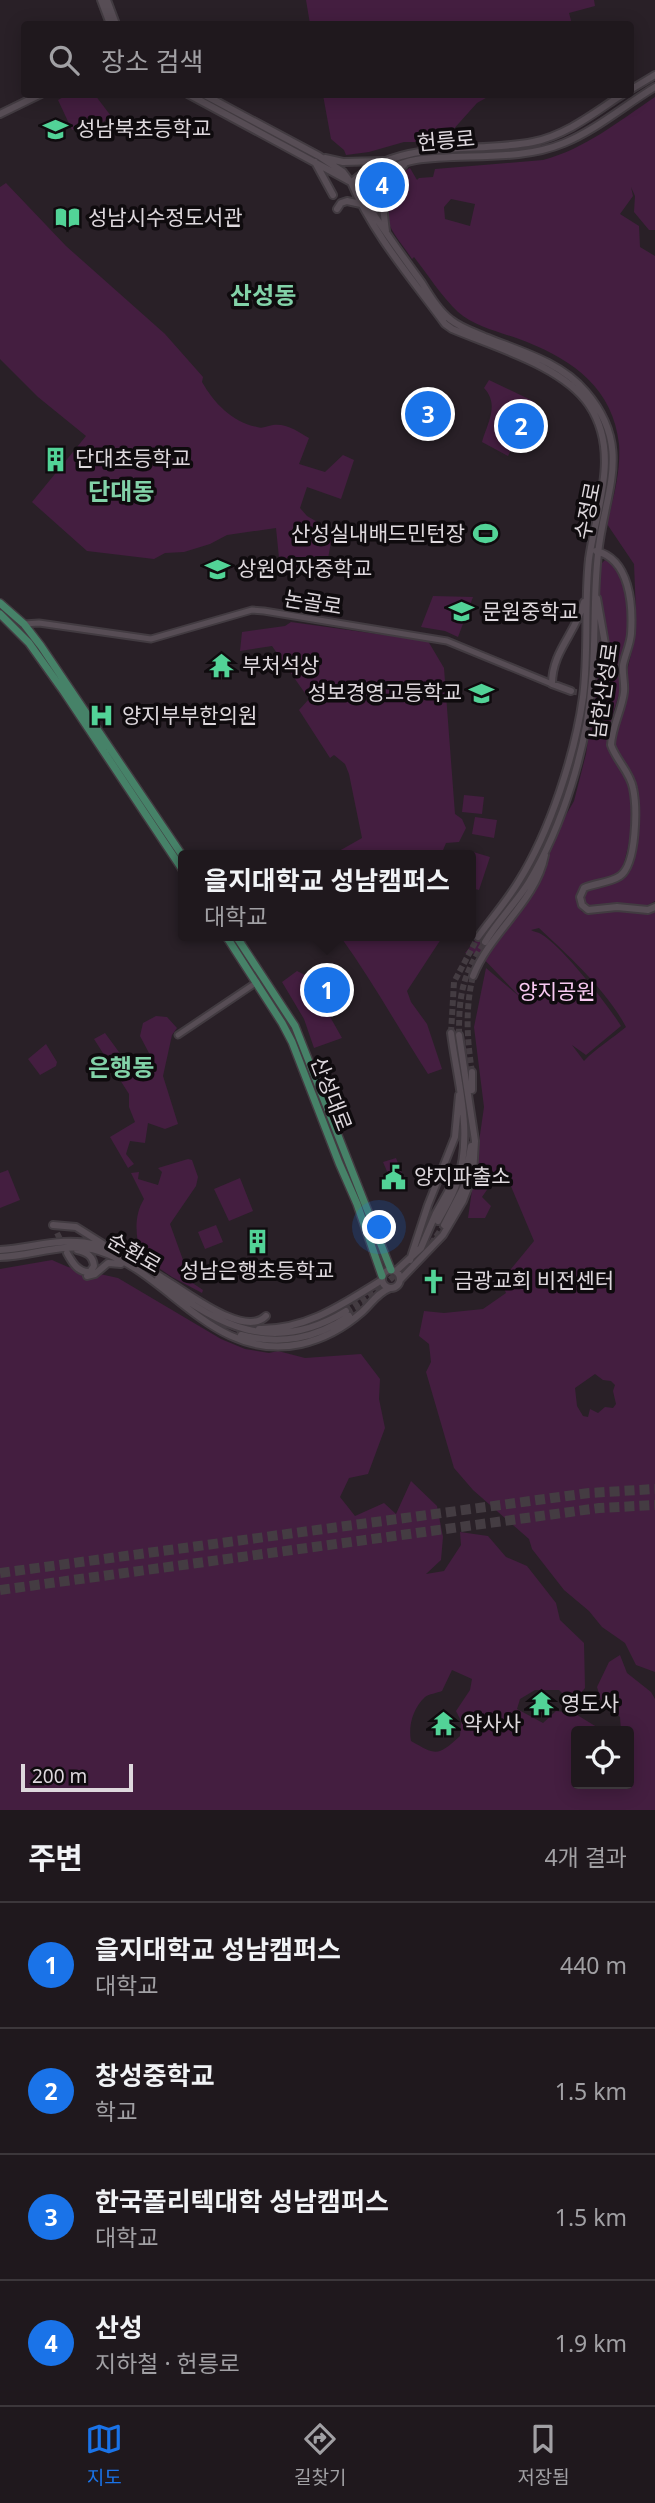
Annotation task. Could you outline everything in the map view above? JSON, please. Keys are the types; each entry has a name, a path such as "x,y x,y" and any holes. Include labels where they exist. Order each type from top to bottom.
{"main road":[{"path":"101,0 109,21"},
{"path":"107,0 115,21"},
{"path":"634,88 655,75"},
{"name":"헌릉로","path":"351,183 362,182 388,168 416,160 514,153 557,145 585,132 655,87"},
{"path":"0,114 33,98"},
{"name":"수정로","path":"196,98 343,172 452,329 559,375 589,405 602,436 606,462 587,591 583,697 566,770 530,862 518,883 478,937"},
{"name":"수정로","path":"210,98 317,159"},
{"name":"헌릉로","path":"351,183 386,161 408,153 534,141 570,129 617,98"},
{"path":"317,159 343,162 386,161"},
{"path":"317,159 333,195"},
{"path":"386,233 382,201 388,183 406,163 416,160"},
{"name":"수정로","path":"351,183 361,204 404,269 448,322 561,370 574,379 597,405 609,434 613,479 604,525 594,554 596,584 592,684 585,732 562,807 547,845 529,881 485,942"},
{"path":"337,209 341,203 347,201 361,204"},
{"path":"604,525 604,547 613,560"},
{"path":"594,554 604,553 613,560"},
{"path":"596,584 603,561 613,560"},
{"name":"남한산성로","path":"613,560 621,570 626,584 631,633 623,666 624,692 611,745 633,787 634,844 624,872 616,878 584,888 580,897 582,905 588,910 617,907 648,910 655,907"},
{"path":"571,691 552,684 554,661 578,621 587,591"},
{"path":"595,592 605,644"},
{"path":"0,603 23,624 63,676 179,850"},
{"path":"0,614 29,643 178,863"},
{"path":"474,976 484,952 534,884 544,862 547,845"},
{"name":"산성대로","path":"229,941 292,1042 357,1204 382,1278"},
{"name":"산성대로","path":"239,941 295,1026 394,1270"},
{"path":"451,1033 460,1080 464,1125 460,1171 441,1223 464,1186 469,1170 472,1072"},
{"path":"459,1035 471,1109"},
{"path":"410,1259 454,1137 460,1080"},
{"path":"201,1318 220,1330 250,1342 286,1346 328,1334 365,1310 378,1295 396,1287 437,1242 454,1218 473,1175 475,1141 472,1126"},
{"path":"243,1328 279,1328 302,1323 333,1310 382,1278 386,1271 394,1270 410,1259 421,1248 444,1196 460,1171"},
{"path":"56,1233 53,1225 76,1227 113,1250"},
{"path":"427,1233 429,1243 437,1242"},
{"name":"순환로","path":"0,1250 72,1240 113,1250 145,1269"},
{"name":"순환로","path":"0,1257 63,1246 88,1248 107,1254 134,1269 201,1318"},
{"path":"47,1250 85,1252 92,1258 93,1268 90,1272 83,1272 74,1265 66,1253 75,1270 83,1275 95,1274 102,1266 111,1262 134,1269"},
{"path":"145,1269 208,1308 226,1316 238,1320 260,1321 266,1316"},
{"path":"145,1269 179,1296 226,1322 269,1334 285,1334 347,1314 312,1336 278,1341 237,1334 201,1318"},
{"path":"394,1270 400,1280"},
{"path":"382,1278 384,1286 390,1288"},
{"path":"358,1295 365,1293 371,1297 365,1310"}],"street":[{"name":"논골로","path":"23,624 39,623 151,639 252,610 264,611 447,641 552,684"},
{"path":"178,1035 257,982"}],"green space":[{"path":"306,0 594,0 595,6 569,13 571,21 310,21"},
{"path":"655,97 655,230 649,230 634,212 635,196 631,187 633,196 620,214 639,226 640,247 655,256 655,901 646,906 584,906 582,899 586,891 627,875 639,824 636,786 615,742 619,718 629,692 627,671 635,638 636,613 634,564 607,524 619,464 615,425 600,393 575,368 544,350 482,326 458,312 414,257 412,259 395,234 387,218 387,201 397,179 410,168 417,180 433,177 435,169 543,160 587,142","holes":["451,199 475,204 470,226 445,219 444,207"]},
{"path":"97,98 111,116 91,131 85,127 72,130 58,100"},
{"path":"324,98 486,98 477,103 442,142 404,142 369,152 346,155 331,139"},
{"path":"6,183 66,246 165,334 203,377 202,382 218,404 232,416 261,428 283,425 309,438 299,464 325,472 343,455 354,460 341,499 307,487 300,508 307,516 333,531 325,575 280,568 276,528 227,535 210,544 184,552 165,553 154,559 87,551 32,502 86,436 38,397 0,359 0,187"},
{"path":"489,380 535,402 508,456 482,442 492,408 489,394 484,388"},
{"name":"양지공원","path":"605,560 616,568 627,600 628,640 623,691 619,694 608,742 613,758 628,781 633,814 630,839 621,872 580,887 576,896 582,912 616,910 650,913 655,910 655,1672 636,1665 625,1643 602,1627 589,1611 564,1590 532,1549 529,1539 473,1490 454,1468 426,1372 431,1362 429,1344 419,1336 424,1311 444,1313 483,1309 506,1293 500,1279 470,1279 474,1270 511,1269 534,1241 510,1184 491,1184 482,1197 491,1206 485,1218 468,1218 484,1107 474,1027 486,968 521,998 479,954 465,953 510,897 513,902 529,880 574,801 586,754 598,669 597,586 600,565","holes":["539,928 575,962 609,1000 626,1027 584,1061 572,1045 586,1055 621,1026 572,962 550,940 531,930","595,1374 603,1380 611,1381 615,1385 613,1391 616,1404 613,1408 605,1407 598,1413 590,1409 588,1417 583,1416 577,1406 575,1388"]},
{"path":"433,596 473,597 458,637 445,631 421,627"},
{"path":"291,622 428,641 444,668 455,814 462,819 466,828 459,842 446,843 443,850 341,850 362,838 345,764 334,755 330,758 299,710 309,699 272,646 240,651 242,632 285,626"},
{"path":"464,795 484,797 482,814 462,812"},
{"path":"475,817 497,820 494,838 472,834"},
{"path":"476,853 490,857 479,890 476,889"},
{"path":"343,941 440,941 407,991 411,1002 427,1024 442,1069 428,1074"},
{"path":"297,971 307,976 342,1038 314,1048 304,1019 282,982"},
{"path":"156,1016 167,1017 177,1028 172,1035 163,1076 178,1124 165,1129 148,1123 145,1143 130,1141 126,1154 134,1164 128,1168 110,1137 135,1122 129,1107 129,1094 94,1039 105,1033 127,1063 137,1063 150,1055 140,1036 143,1023"},
{"path":"46,1044 57,1062 56,1066 40,1075 28,1059"},
{"path":"396,1158 405,1181 401,1183 397,1174 389,1176 383,1162"},
{"path":"192,1160 198,1177 196,1186 170,1224 191,1282 203,1290 202,1293 141,1256 137,1234 138,1213 144,1199 131,1173 139,1172 138,1179 158,1185 162,1172 158,1168"},
{"path":"8,1170 20,1200 0,1208 0,1173"},
{"path":"240,1178 253,1211 229,1221 214,1189"},
{"path":"216,1225 223,1242 205,1249 198,1232"},
{"path":"52,1260 68,1267 118,1278 221,1339 245,1349 269,1353 278,1351 305,1358 361,1354 380,1379 379,1399 385,1428 368,1474 349,1478 340,1497 355,1516 384,1503 396,1514 411,1481 437,1506 443,1537 441,1560 426,1574 444,1571 461,1545 460,1532 488,1536 506,1557 527,1566 556,1603 560,1620 584,1643 585,1688 572,1703 559,1690 535,1690 520,1699 517,1709 543,1723 556,1711 574,1713 595,1726 571,1726 571,1789 634,1789 634,1726 621,1726 620,1717 601,1700 597,1687 609,1662 620,1655 627,1673 651,1692 655,1699 655,1810 0,1810 0,1269","holes":["452,1670 472,1679 470,1690 456,1711 461,1721 460,1736 437,1752 411,1741 410,1729 417,1706 425,1697 442,1691"]}],"tunnel":[{"path":"571,691 582,693 595,686 602,671 605,644"},
{"path":"476,941 478,937"},
{"path":"451,1033 454,982 476,941"},
{"path":"459,1035 463,986 471,965 485,942"},
{"path":"472,1072 468,1024 473,976"},
{"path":"431,1244 444,1225"},
{"path":"57,1233 63,1245"},
{"path":"346,1311 401,1270"},
{"path":"349,1316 370,1301"},
{"path":"0,1573 589,1493 655,1489"},
{"path":"0,1590 599,1508 655,1505"}],"place":[{"name":"성남북초등학교","path":"56,129"},
{"name":"산성","path":"382,185"},
{"name":"성남시수정도서관","path":"68,218"},
{"name":"한국폴리텍대학 성남캠퍼스","path":"428,414"},
{"name":"창성중학교","path":"521,426"},
{"name":"단대초등학교","path":"55,459"},
{"name":"산성실내배드민턴장","path":"485,534"},
{"name":"상원여자중학교","path":"217,569"},
{"name":"문원중학교","path":"462,612"},
{"name":"부처석상","path":"222,666"},
{"name":"성보경영고등학교","path":"482,693"},
{"name":"양지부부한의원","path":"102,716"},
{"name":"을지대학교 성남캠퍼스","path":"327,990"},
{"name":"양지파출소","path":"394,1177"},
{"name":"성남은행초등학교","path":"257,1242"},
{"name":"금광교회 비전센터","path":"434,1281"},
{"name":"영도사","path":"541,1704"},
{"name":"약사사","path":"443,1724"}],"district":[{"name":"산성동","path":"263,296"},
{"name":"단대동","path":"121,492"},
{"name":"은행동","path":"121,1068"}]}
